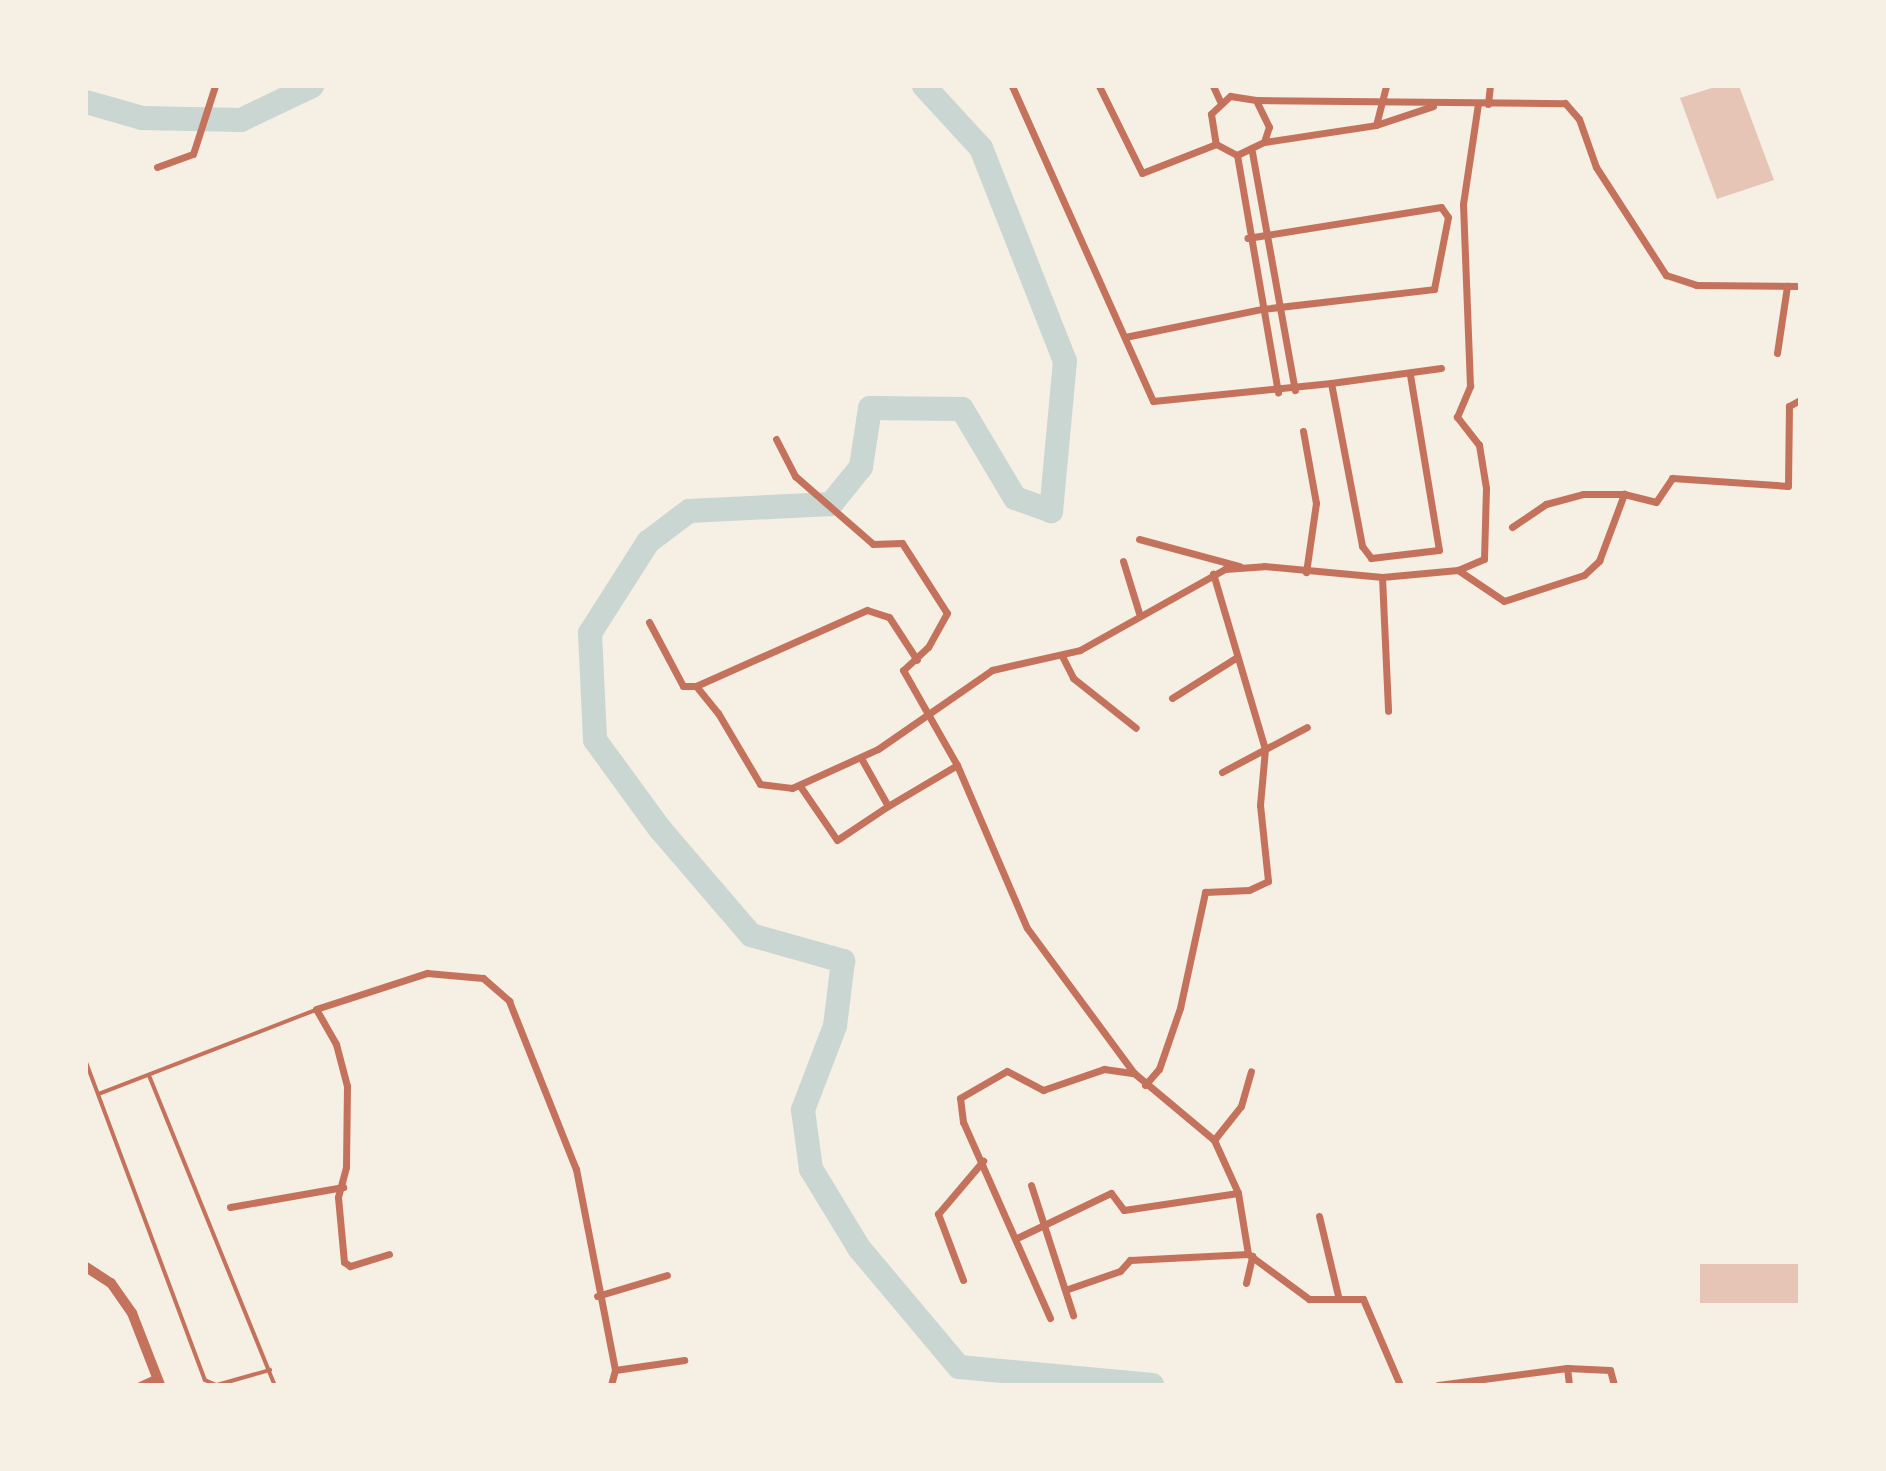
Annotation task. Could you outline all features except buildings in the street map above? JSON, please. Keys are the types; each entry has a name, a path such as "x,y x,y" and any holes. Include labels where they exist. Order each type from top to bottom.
{"street":[{"path":"157,167 187,160 200,142 204,112 215,86"},
{"path":"1012,86 1148,392 1160,404 1294,390 1331,383 1410,375 1441,368"},
{"path":"1099,86 1139,172 1216,144"},
{"path":"1213,86 1220,101"},
{"path":"1236,86 1241,95"},
{"path":"1376,125 1386,96 1386,86"},
{"path":"1488,104 1490,86"},
{"path":"1433,106 1376,125 1264,142 1252,152 1237,155 1216,144 1210,122 1220,101 1241,95 1256,100 1386,96 1433,106 1558,101 1571,108 1596,167 1667,275 1696,285 1800,286"},
{"path":"1256,100 1268,119 1264,142"},
{"path":"1139,539 1243,567 1382,577 1458,570 1484,559 1486,488 1479,445 1457,417 1470,386 1463,204 1478,104"},
{"path":"1252,152 1262,235 1294,390"},
{"path":"1237,155 1247,238 1278,392"},
{"path":"1125,337 1262,309 1279,311 1437,288 1447,214 1441,207 1247,238"},
{"path":"1777,353 1787,286"},
{"path":"1331,383 1365,554 1435,554 1410,375"},
{"path":"1511,527 1546,504 1583,494 1624,494 1656,502 1672,478 1788,486 1789,407 1800,400"},
{"path":"1303,431 1316,503 1306,572"},
{"path":"776,439 791,471 873,544 902,543 947,613 918,660 903,670 957,765 1027,928 1134,1073 1145,1085 1214,1140 1238,1193 1250,1255 1246,1283"},
{"path":"1458,570 1504,601 1584,575 1599,561 1624,494"},
{"path":"1123,561 1139,613"},
{"path":"696,686 739,741 760,784 800,786 861,758 930,718 992,670 1062,656 1213,574 1243,567"},
{"path":"1145,1085 1159,1069 1180,1009 1205,892 1249,890 1268,881 1260,805 1265,749 1213,574"},
{"path":"1382,577 1388,711"},
{"path":"649,622 684,686 696,686 867,610 881,610 918,660"},
{"path":"1062,656 1073,678 1136,728"},
{"path":"1172,698 1237,657"},
{"path":"1222,772 1307,727"},
{"path":"861,758 888,806"},
{"path":"800,786 835,840 874,821 888,806 957,765"},
{"path":"389,1254 346,1266 337,1214 342,1186 347,1086 336,1044 316,1009 427,973 483,978 498,987 517,1018 576,1169 597,1296 615,1370 611,1385"},
{"path":"1050,1318 1019,1237 963,1122 958,1105 964,1095 1007,1071 1043,1090 1104,1069 1134,1073"},
{"path":"1214,1140 1241,1106 1251,1071"},
{"path":"963,1280 938,1214 983,1161"},
{"path":"1031,1185 1048,1223 1069,1289 1073,1315"},
{"path":"230,1207 342,1186"},
{"path":"1019,1237 1111,1193 1124,1210 1238,1193"},
{"path":"1319,1216 1338,1296"},
{"path":"1069,1289 1120,1270 1130,1260 1223,1250 1250,1255 1309,1299 1356,1296 1368,1306 1400,1385"},
{"path":"86,1267 122,1297 159,1381 140,1385"},
{"path":"597,1296 667,1275"},
{"path":"615,1370 684,1360"},
{"path":"1567,1368 1569,1385"},
{"path":"1438,1385 1567,1368 1610,1370 1614,1385"}],"lane":[{"path":"99,1094 150,1077 316,1009"},
{"path":"86,1061 205,1380 217,1385 270,1370"},
{"path":"150,1077 275,1385"}],"waterway":[{"path":"86,102 142,118 241,120 312,86"},
{"path":"924,86 981,148 1065,361 1051,511 1015,498 962,409 870,408 861,467 831,504 689,511 648,542 590,633 595,740 660,829 751,935 843,961 835,1026 803,1110 811,1169 859,1248 959,1367 1152,1385"}]}
